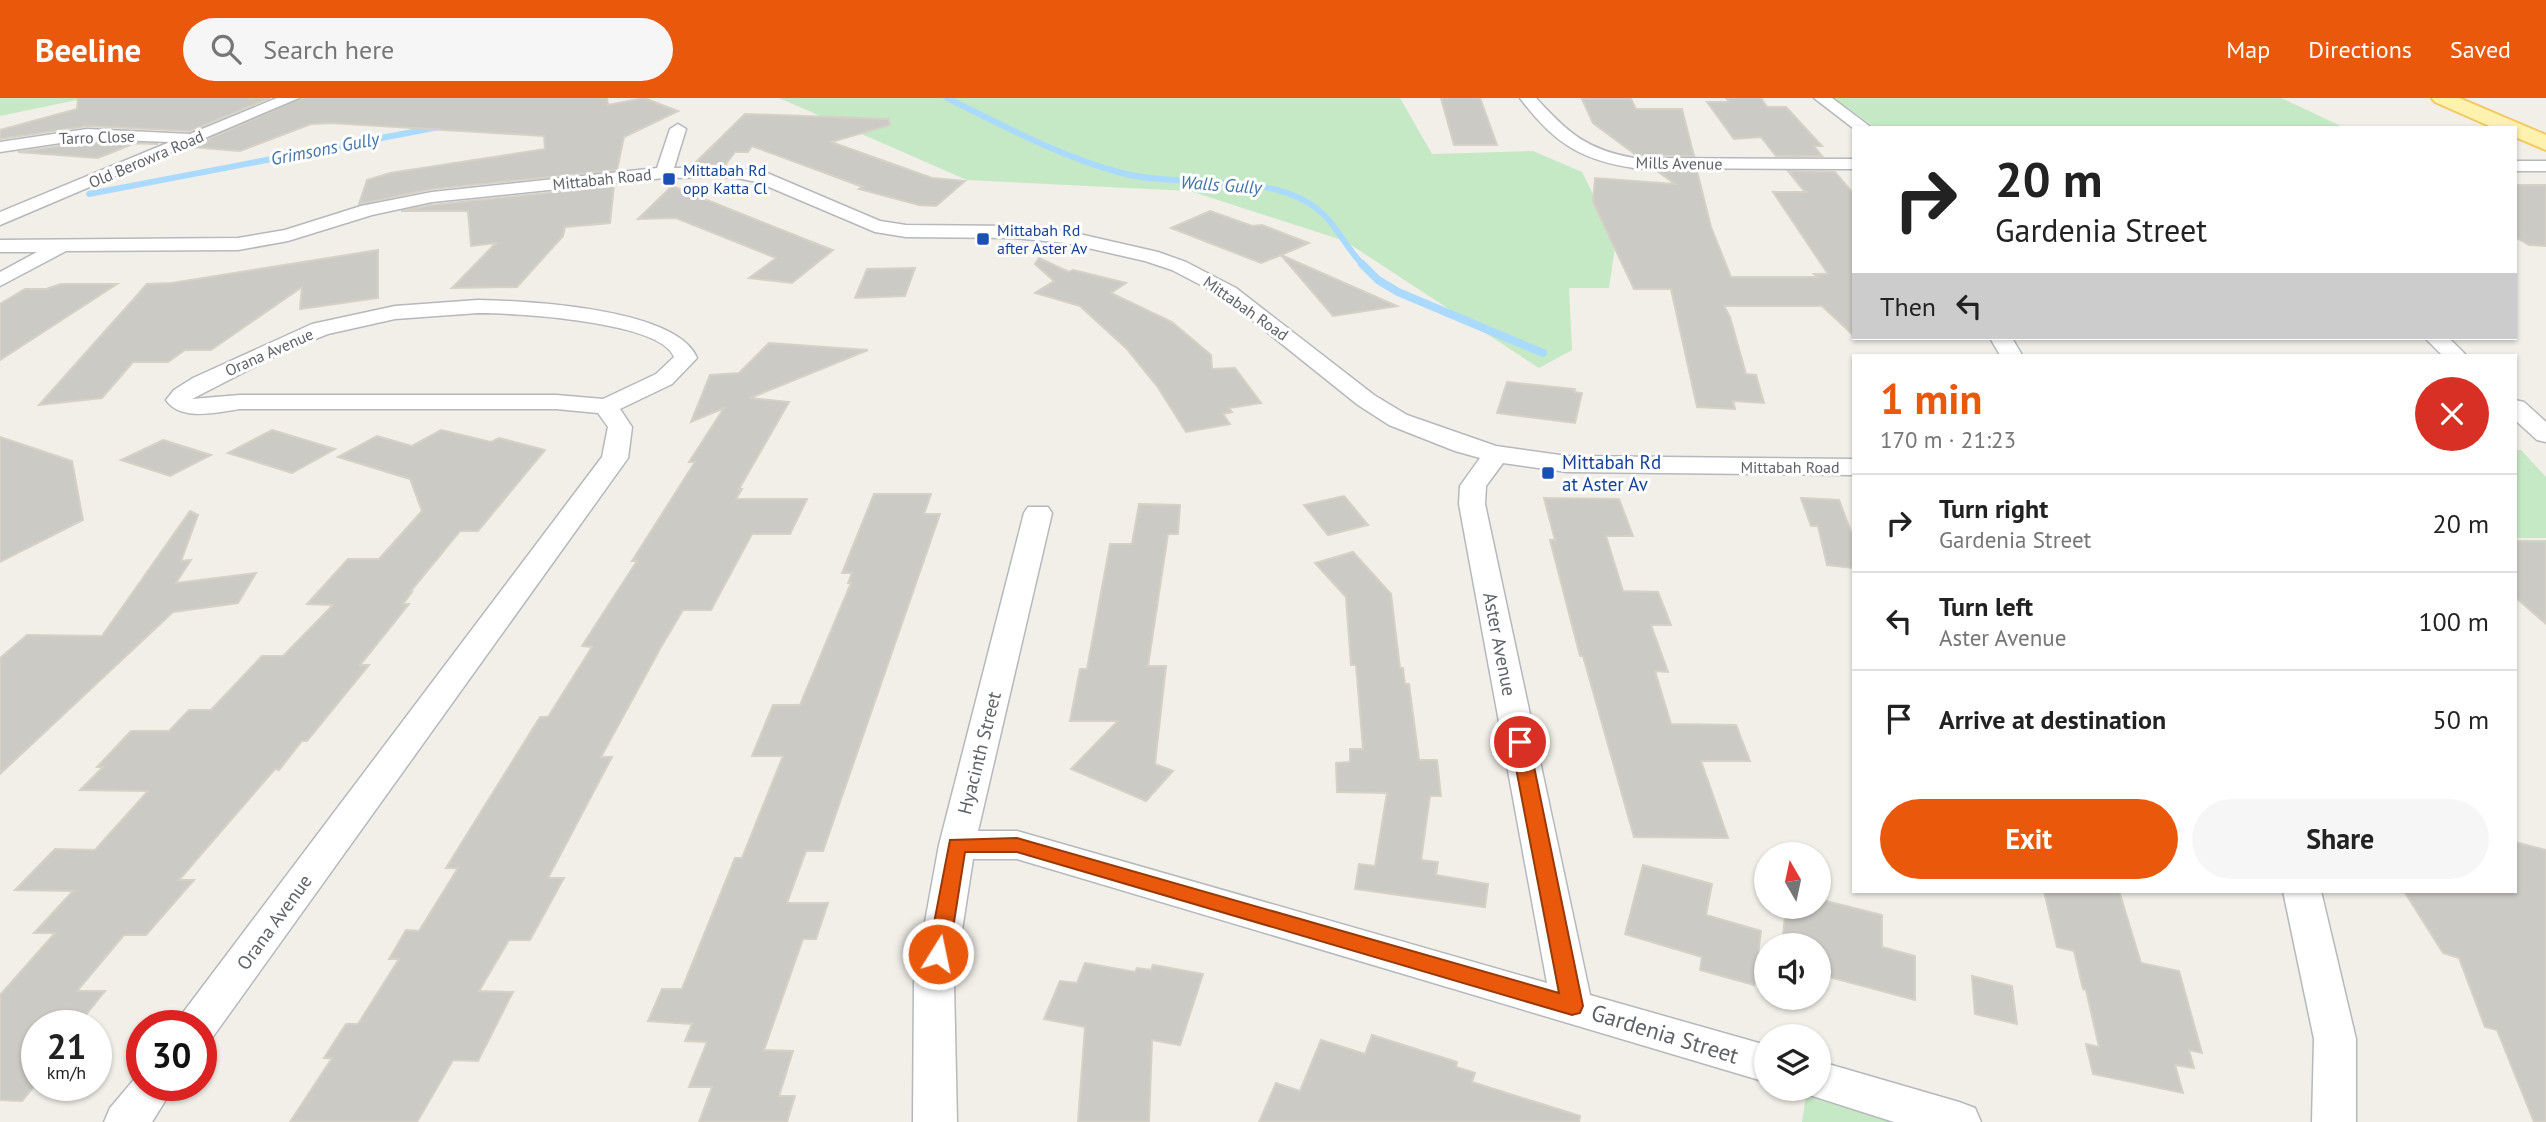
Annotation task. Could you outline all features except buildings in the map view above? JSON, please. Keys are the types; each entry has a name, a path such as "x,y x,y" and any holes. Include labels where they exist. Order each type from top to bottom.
{"main road":[{"path":"2442,98 2509,126"},
{"path":"2517,129 2546,143"}],"street":[{"name":"Old Berowra Road","path":"0,219 291,98"},
{"name":"Mills Avenue","path":"1528,98 1561,136 1584,152 1602,159 1634,163 1852,164"},
{"path":"1822,98 1861,126"},
{"path":"664,173 678,129"},
{"name":"Tarro Close","path":"0,147 87,134 194,139"},
{"path":"2517,166 2546,166"},
{"name":"Mittabah Road","path":"0,246 238,244 288,235 368,210 421,198 664,173 732,172 754,176 851,218 888,229 1041,234 1087,240 1151,256 1206,278 1229,292 1366,400 1398,420 1427,433 1496,454 1602,466 1852,467"},
{"path":"0,280 58,247"},
{"name":"Orana Avenue","path":"529,307 613,319 676,341 684,349 686,358 664,379 606,406 556,402 240,402 201,407 183,405 178,400 189,389 319,329 424,311 529,307"},
{"path":"2437,340 2454,354"},
{"name":"Orana Avenue","path":"209,1010 615,458 620,427 606,406"},
{"path":"2517,409 2546,435"},
{"name":"Aster Avenue","path":"1496,454 1473,486 1472,504 1572,1006"},
{"name":"Hyacinth Street","path":"935,1122 934,982 957,845 1038,513"},
{"name":"Gardenia Street","path":"957,845 1017,845 1754,1060"},
{"path":"2302,893 2335,1039 2334,1122"},
{"path":"1831,1084 1959,1122"},
{"path":"126,1122 142,1101"}],"green space":[{"path":"0,98 86,98 0,116"},
{"path":"779,98 1400,98 1432,154 1533,151 1582,172 1616,240 1609,288 1569,288 1572,350 1539,368 1345,241 1190,191 967,180"},
{"path":"1834,98 2281,98 2341,126 1873,126"},
{"path":"2517,450 2521,450 2546,477 2546,538 2517,538"},
{"path":"1805,1101 1823,1101 1892,1122 1802,1122"}],"waterway":[{"name":"Walls Gully","path":"947,98 1052,149 1118,172 1170,180 1255,185 1304,200 1324,215 1363,265"},
{"name":"Grimsons Gully","path":"89,194 444,126"},
{"name":"Walls Gully","path":"1363,265 1378,280 1398,292 1543,353"}],"place":[{"name":"Mittabah Rd opp Katta Cl","path":"669,179"},
{"name":"Mittabah Rd after Aster Av","path":"983,239"},
{"name":"Mittabah Rd at Aster Av","path":"1548,473"}],"route":[{"path":"938,954 957,845 1017,845 1572,1006 1520,742"}]}
